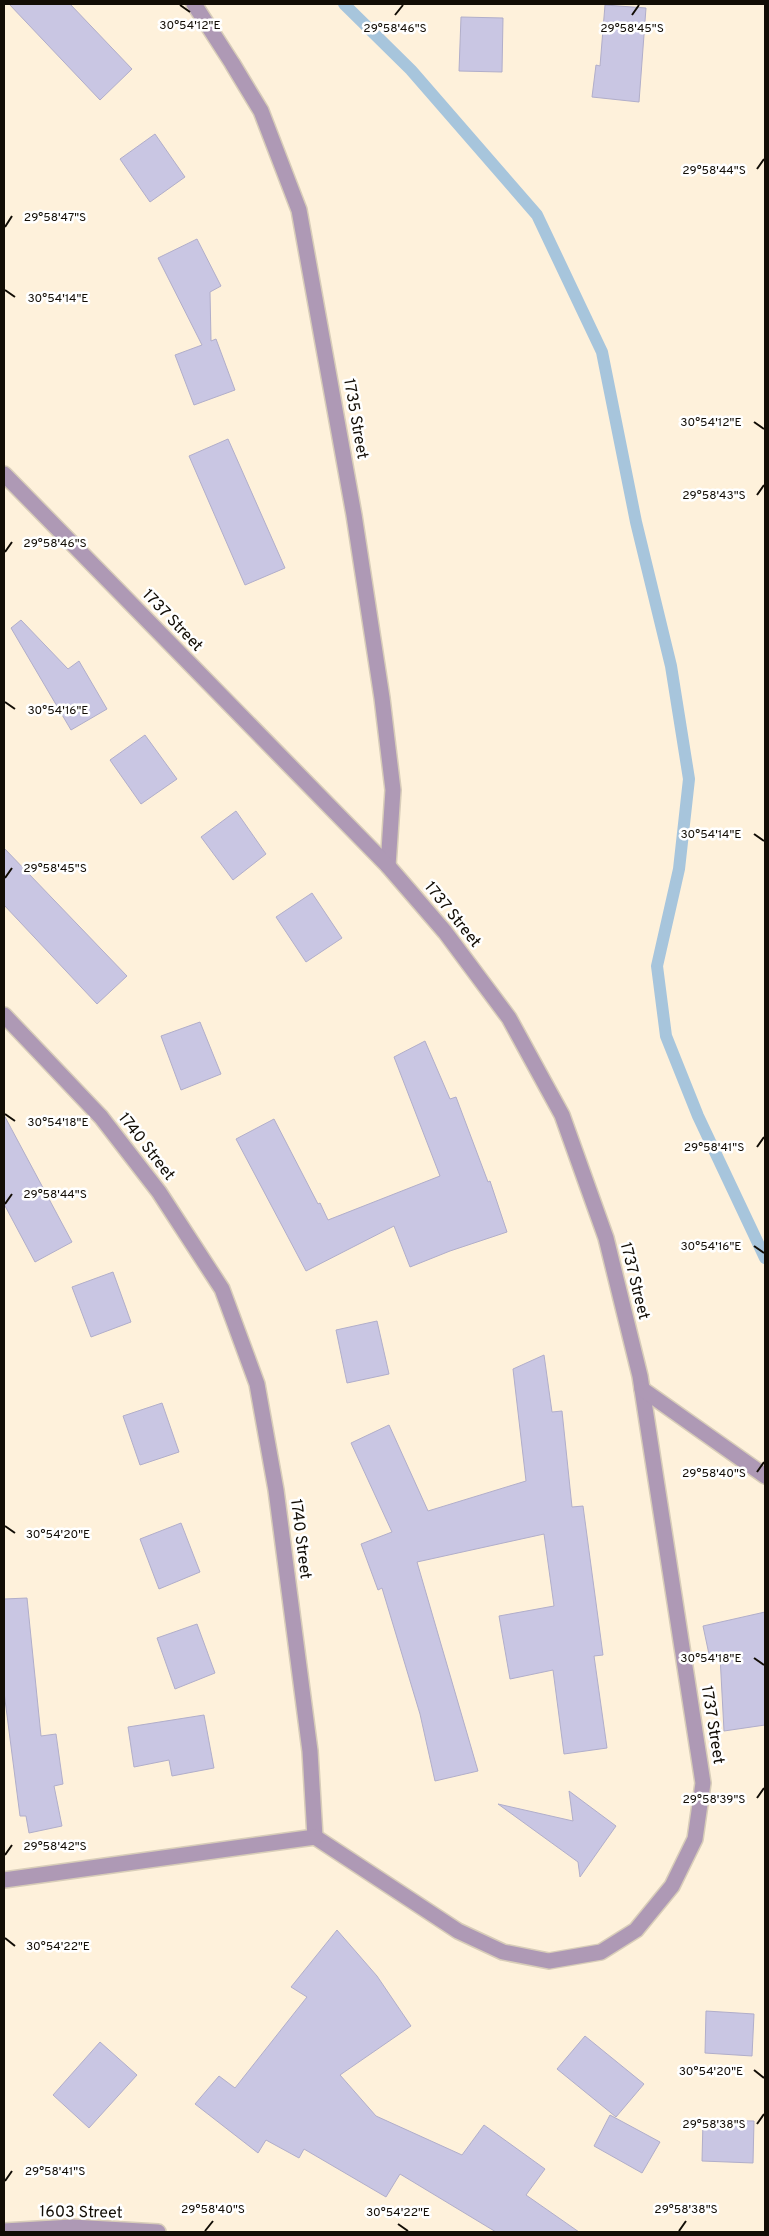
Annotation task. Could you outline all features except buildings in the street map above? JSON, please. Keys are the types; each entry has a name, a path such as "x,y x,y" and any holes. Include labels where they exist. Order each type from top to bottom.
{"street":[{"name":"1735 Street","path":"194,4 261,111 299,210 354,516 382,698 393,790 388,866"},
{"name":"1737 Street","path":"4,474 388,866 445,932 509,1018 562,1116 606,1238 642,1389 703,1783 696,1839 672,1886 636,1930 601,1952 549,1961 503,1952 458,1931 316,1837"},
{"name":"1740 Street","path":"4,1015 101,1117 159,1192 222,1289 257,1384 276,1490 310,1751 316,1837"},
{"path":"642,1389 765,1476"},
{"path":"4,1880 316,1837"},
{"name":"1603 Street","path":"4,2231 72,2227 158,2232"}],"waterway":[{"path":"344,4 411,70 537,215 602,352 636,522 671,666 689,779 679,869 657,966 666,1036 698,1116 765,1258"}]}
